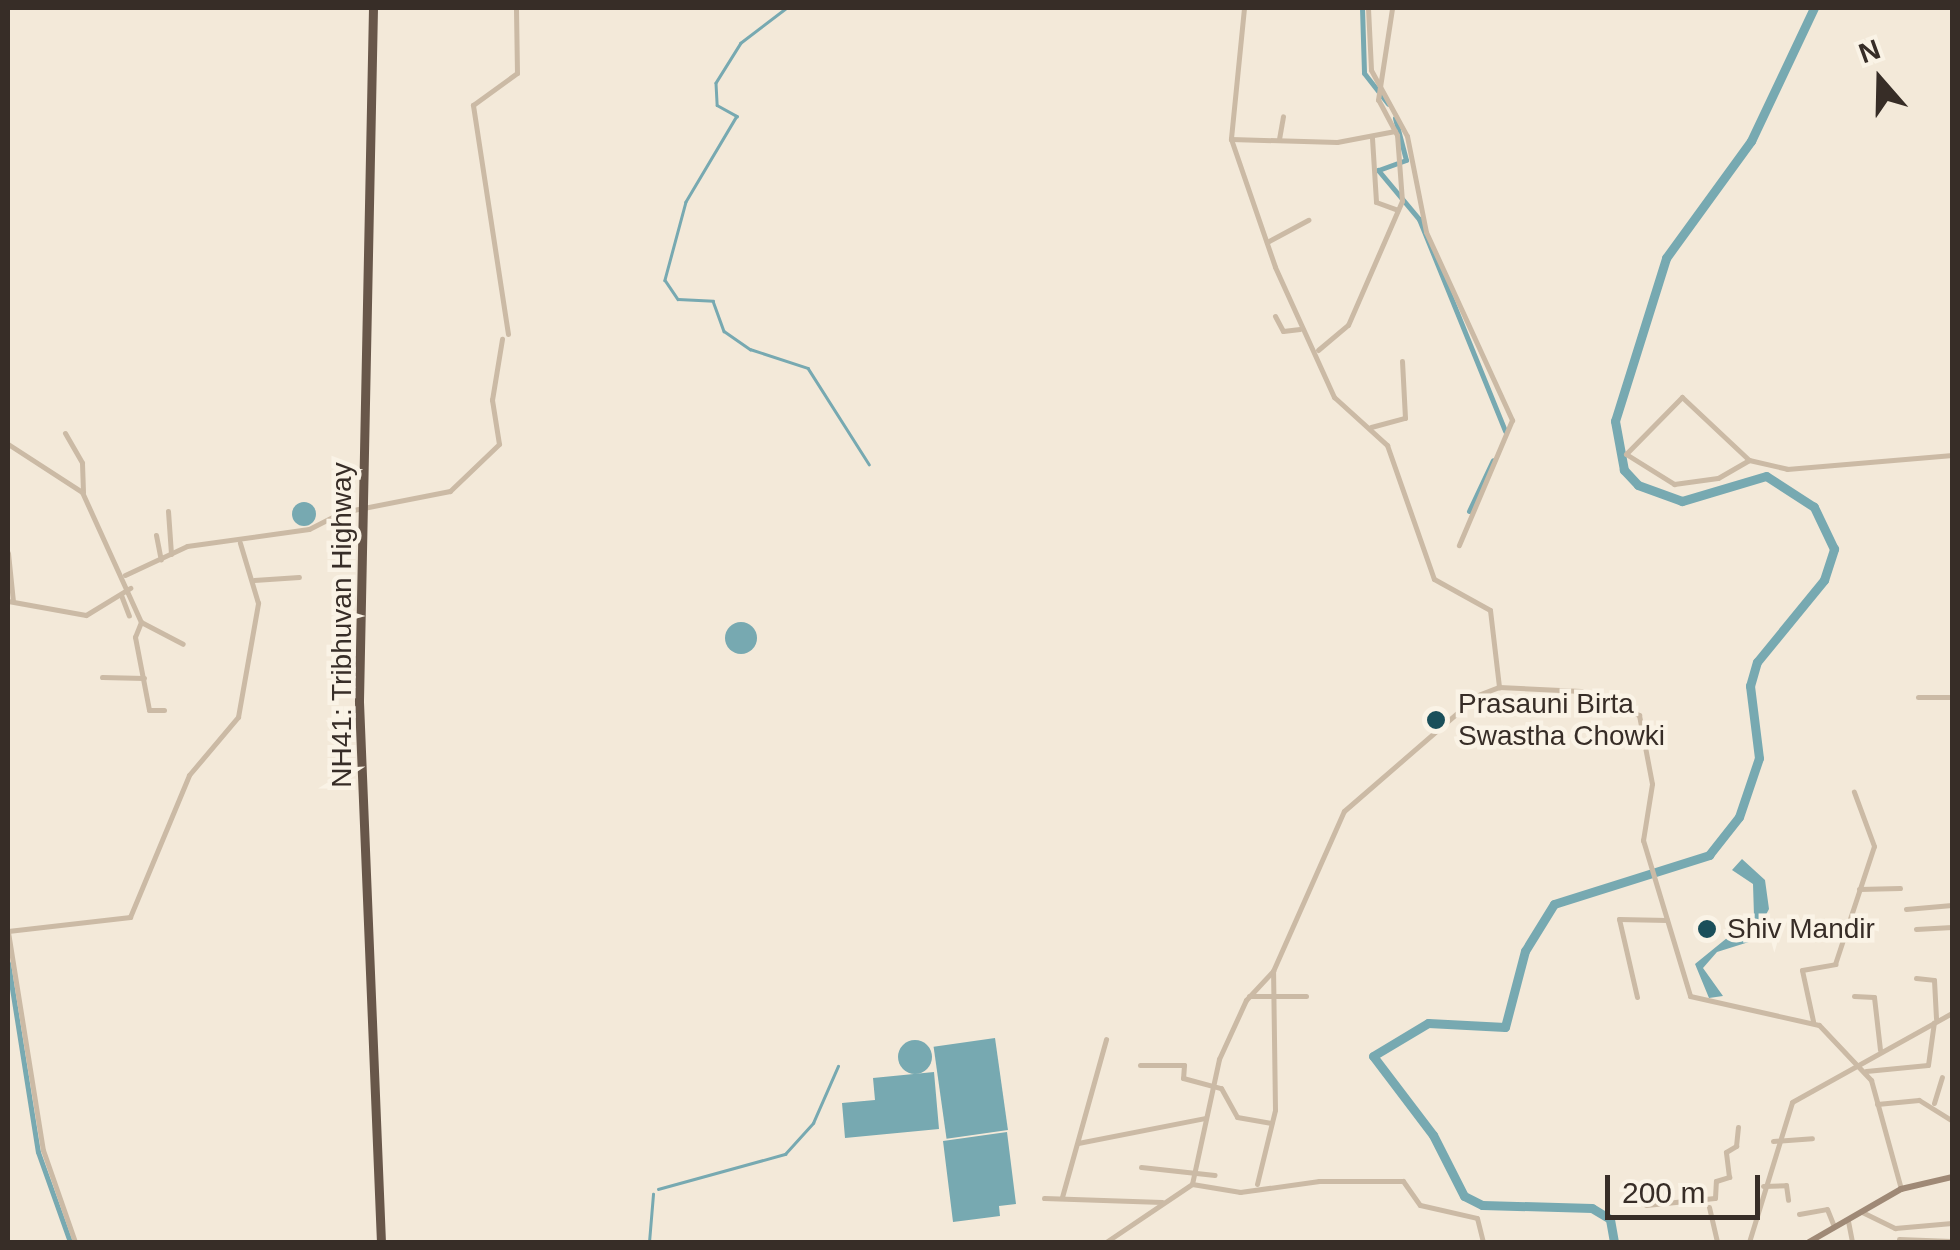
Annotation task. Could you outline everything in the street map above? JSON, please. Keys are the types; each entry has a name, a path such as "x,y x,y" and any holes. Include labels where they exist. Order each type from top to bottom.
{"highway":[{"name":"NH41: Tribhuvan Highway","path":"373,8 359,702 381,1242"}],"main road":[{"path":"1809,1242 1901,1189 1952,1177"}],"street":[{"path":"125,574 170,554 240,543 450,491 494,454 505,337 473,105 517,74 516,8"},
{"path":"1244,8 1231,139 1267,242 1300,328 1318,350 1339,405 1371,427 1393,458 1434,579 1490,610 1499,687"},
{"path":"1318,350 1348,325 1398,210 1396,131 1366,49 1368,8"},
{"path":"1392,8 1380,89 1408,136 1443,278 1512,420 1459,546"},
{"path":"1279,138 1283,116"},
{"path":"1231,139 1372,137 1396,131"},
{"path":"1372,137 1376,202 1398,210"},
{"path":"1267,242 1308,220"},
{"path":"1276,316 1283,332 1300,328"},
{"path":"1371,427 1405,418 1402,361"},
{"path":"1749,460 1718,478 1674,484 1626,454 1682,397 1749,460 1788,469 1952,455"},
{"path":"65,433 82,462 82,492 125,574 142,622 183,644"},
{"path":"8,444 82,492"},
{"path":"168,511 170,554"},
{"path":"156,535 161,560"},
{"path":"75,1242 43,1150 8,932 130,916 188,776 238,717 257,621 254,580 240,543"},
{"path":"8,552 10,602 74,616 130,588"},
{"path":"254,580 299,578"},
{"path":"122,595 129,616"},
{"path":"142,622 134,637 145,678 148,710 164,710"},
{"path":"102,677 145,678"},
{"path":"1192,1184 1214,1084 1249,996 1273,971 1352,799 1478,695 1499,687 1581,691 1632,707 1652,784 1643,840 1698,1002 1813,1021 1866,1071 1901,1189"},
{"path":"1918,697 1952,697"},
{"path":"1813,1021 1802,970 1836,964 1874,846 1854,792"},
{"path":"1859,889 1900,888"},
{"path":"1906,909 1952,905"},
{"path":"1637,997 1619,919 1667,920"},
{"path":"1916,930 1952,927"},
{"path":"1257,1184 1273,1124 1273,971"},
{"path":"1866,1071 1928,1065 1935,1020 1934,980 1916,978"},
{"path":"1249,996 1306,996"},
{"path":"1854,996 1874,997 1880,1050"},
{"path":"1749,1242 1773,1141 1792,1102 1952,1013"},
{"path":"1062,1198 1106,1040"},
{"path":"1140,1065 1184,1064 1184,1078 1214,1084 1236,1117 1273,1124"},
{"path":"1934,1104 1942,1077"},
{"path":"1877,1104 1934,1104 1952,1121"},
{"path":"1078,1142 1205,1118"},
{"path":"1646,1205 1714,1198 1716,1181 1729,1177 1726,1152 1736,1146 1738,1127"},
{"path":"1773,1141 1812,1138"},
{"path":"1141,1167 1215,1175"},
{"path":"1106,1242 1192,1184 1240,1192 1257,1184 1403,1181 1420,1205 1477,1218 1483,1242"},
{"path":"1763,1186 1786,1185 1788,1200"},
{"path":"1044,1198 1162,1202"},
{"path":"1709,1208 1717,1242"},
{"path":"1799,1214 1827,1209 1834,1226"},
{"path":"1860,1211 1898,1227 1952,1223"},
{"path":"1847,1218 1852,1242"},
{"path":"1898,1227 1902,1241 1952,1241"}],"water":[{"path":"299,502 309,502 316,514 309,526 299,526 292,519 292,509"},
{"path":"741,622 753,626 757,638 753,650 741,654 729,650 725,638 729,626"},
{"path":"1742,859 1765,880 1769,909 1752,941 1717,952 1703,968 1723,996 1709,998 1695,964 1754,916 1753,884 1732,870"},
{"path":"995,1038 1008,1130 947,1139 934,1047"},
{"path":"915,1040 927,1045 932,1057 927,1069 915,1074 903,1069 898,1057 903,1045"},
{"path":"934,1072 939,1129 845,1138 842,1103 875,1100 873,1078"},
{"path":"1007,1132 1016,1204 999,1206 1000,1216 953,1222 943,1141"}],"waterway":[{"path":"787,8 741,43 716,83 717,105 737,116 686,202 665,280 678,299 713,301 724,331 750,349 808,368 869,464"},
{"path":"1362,8 1364,73 1388,104"},
{"path":"1614,1242 1610,1219 1592,1208 1482,1205 1464,1196 1433,1135 1373,1056 1428,1023 1505,1027 1525,951 1554,904 1709,855 1739,817 1759,758 1750,686 1757,662 1824,580 1834,549 1814,507 1766,476 1682,501 1638,485 1624,470 1615,421 1666,258 1751,141 1814,8"},
{"path":"1395,118 1406,160 1378,170 1419,219 1505,431"},
{"path":"1469,511 1493,460"},
{"path":"8,963 38,1152 70,1242"},
{"path":"658,1189 785,1154 813,1123 838,1066"},
{"path":"649,1242 653,1194"}],"place":[{"name":"Prasauni Birta Swastha Chowki","path":"1436,720"},
{"name":"Shiv Mandir","path":"1707,929"}]}
